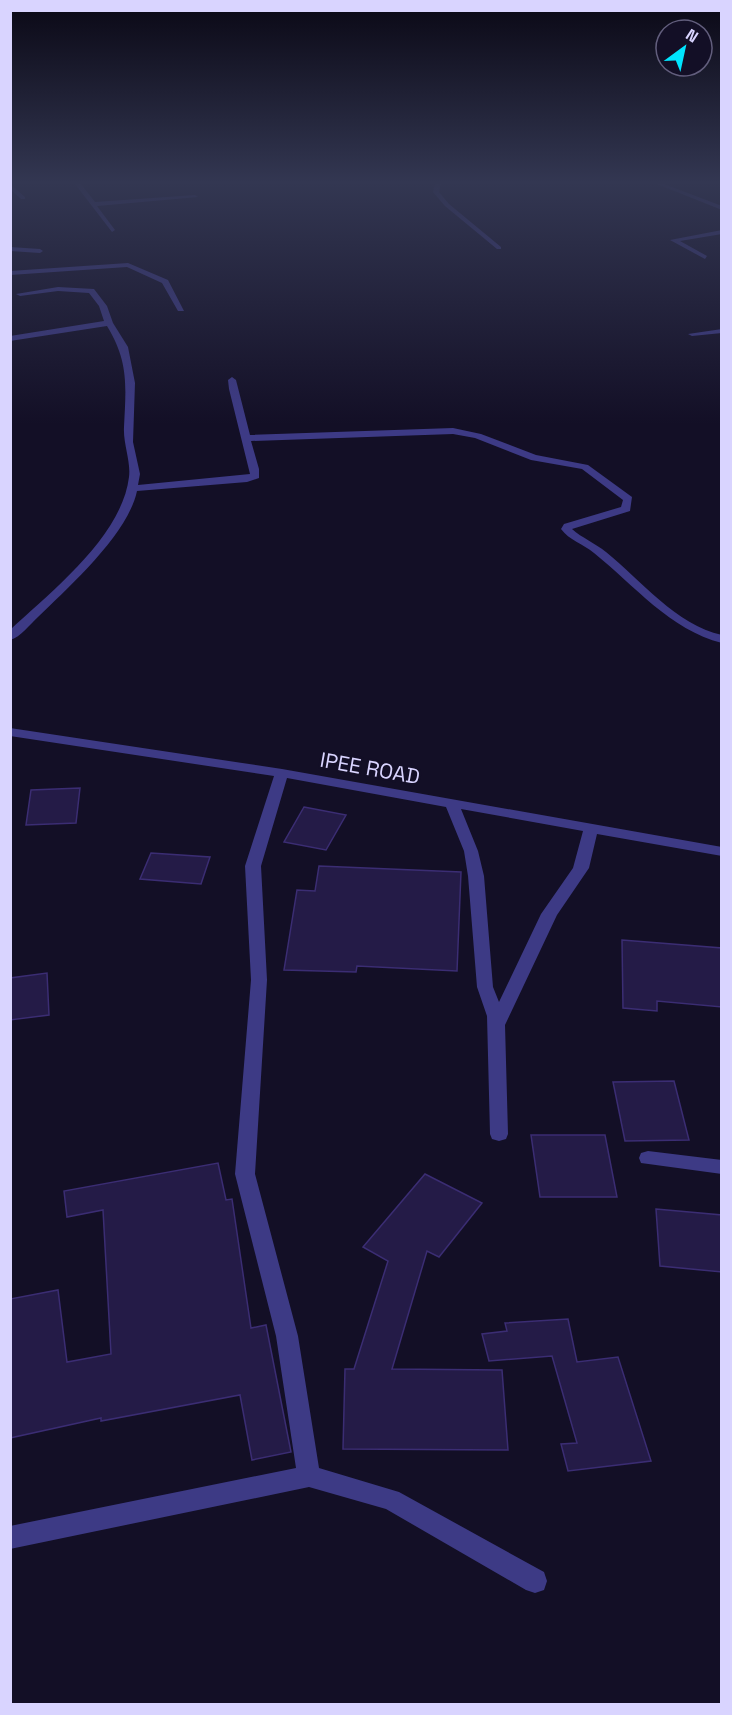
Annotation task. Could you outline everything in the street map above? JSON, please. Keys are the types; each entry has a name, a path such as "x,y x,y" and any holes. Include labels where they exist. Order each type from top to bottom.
{"street":[{"path":"10,273 128,265 165,282 181,309"},
{"path":"46,272 58,289"},
{"path":"10,637 68,582 108,537 130,499 135,474 128,442 131,383 124,347 109,323 104,306 91,291 58,289 20,294"},
{"path":"10,339 109,323"},
{"path":"692,334 722,331"},
{"path":"133,488 247,479 255,476 248,449 249,438 234,400 232,380"},
{"path":"249,438 453,431 478,436 534,458 585,467 628,499 628,504 626,509 619,512 568,526 566,530 590,544 686,625 710,638 722,639"},
{"name":"IPEE ROAD","path":"10,732 282,773 722,852"},
{"path":"282,773 253,866 259,980 245,1174 287,1336 309,1476"},
{"path":"452,805 471,851 476,876 485,987 496,1026 499,1134"},
{"path":"496,1026 549,914 581,868 591,830"},
{"path":"648,1158 722,1167"},
{"path":"10,1538 309,1476 391,1500 535,1581"}],"building":[{"path":"80,788 76,823 26,825 31,790"},
{"path":"304,807 346,815 326,850 284,842"},
{"path":"151,853 210,857 201,884 140,879"},
{"path":"319,866 461,872 457,971 357,966 356,972 284,970 297,890 315,891"},
{"path":"622,940 722,948 722,1007 657,1001 657,1011 623,1008"},
{"path":"47,973 49,1015 10,1020 10,978"},
{"path":"674,1081 689,1140 625,1141 613,1082"},
{"path":"531,1135 605,1135 617,1197 540,1197"},
{"path":"218,1163 226,1200 232,1199 251,1328 266,1325 291,1452 252,1460 240,1395 101,1421 101,1418 10,1438 10,1299 58,1290 67,1362 111,1354 103,1210 67,1217 64,1191"},
{"path":"425,1174 482,1203 439,1257 427,1251 392,1369 502,1370 508,1450 343,1449 345,1369 354,1369 388,1261 363,1247"},
{"path":"656,1209 722,1215 722,1272 660,1266"},
{"path":"568,1319 577,1362 618,1357 651,1461 568,1471 561,1444 577,1443 552,1356 489,1361 482,1334 507,1331 505,1323"}]}
